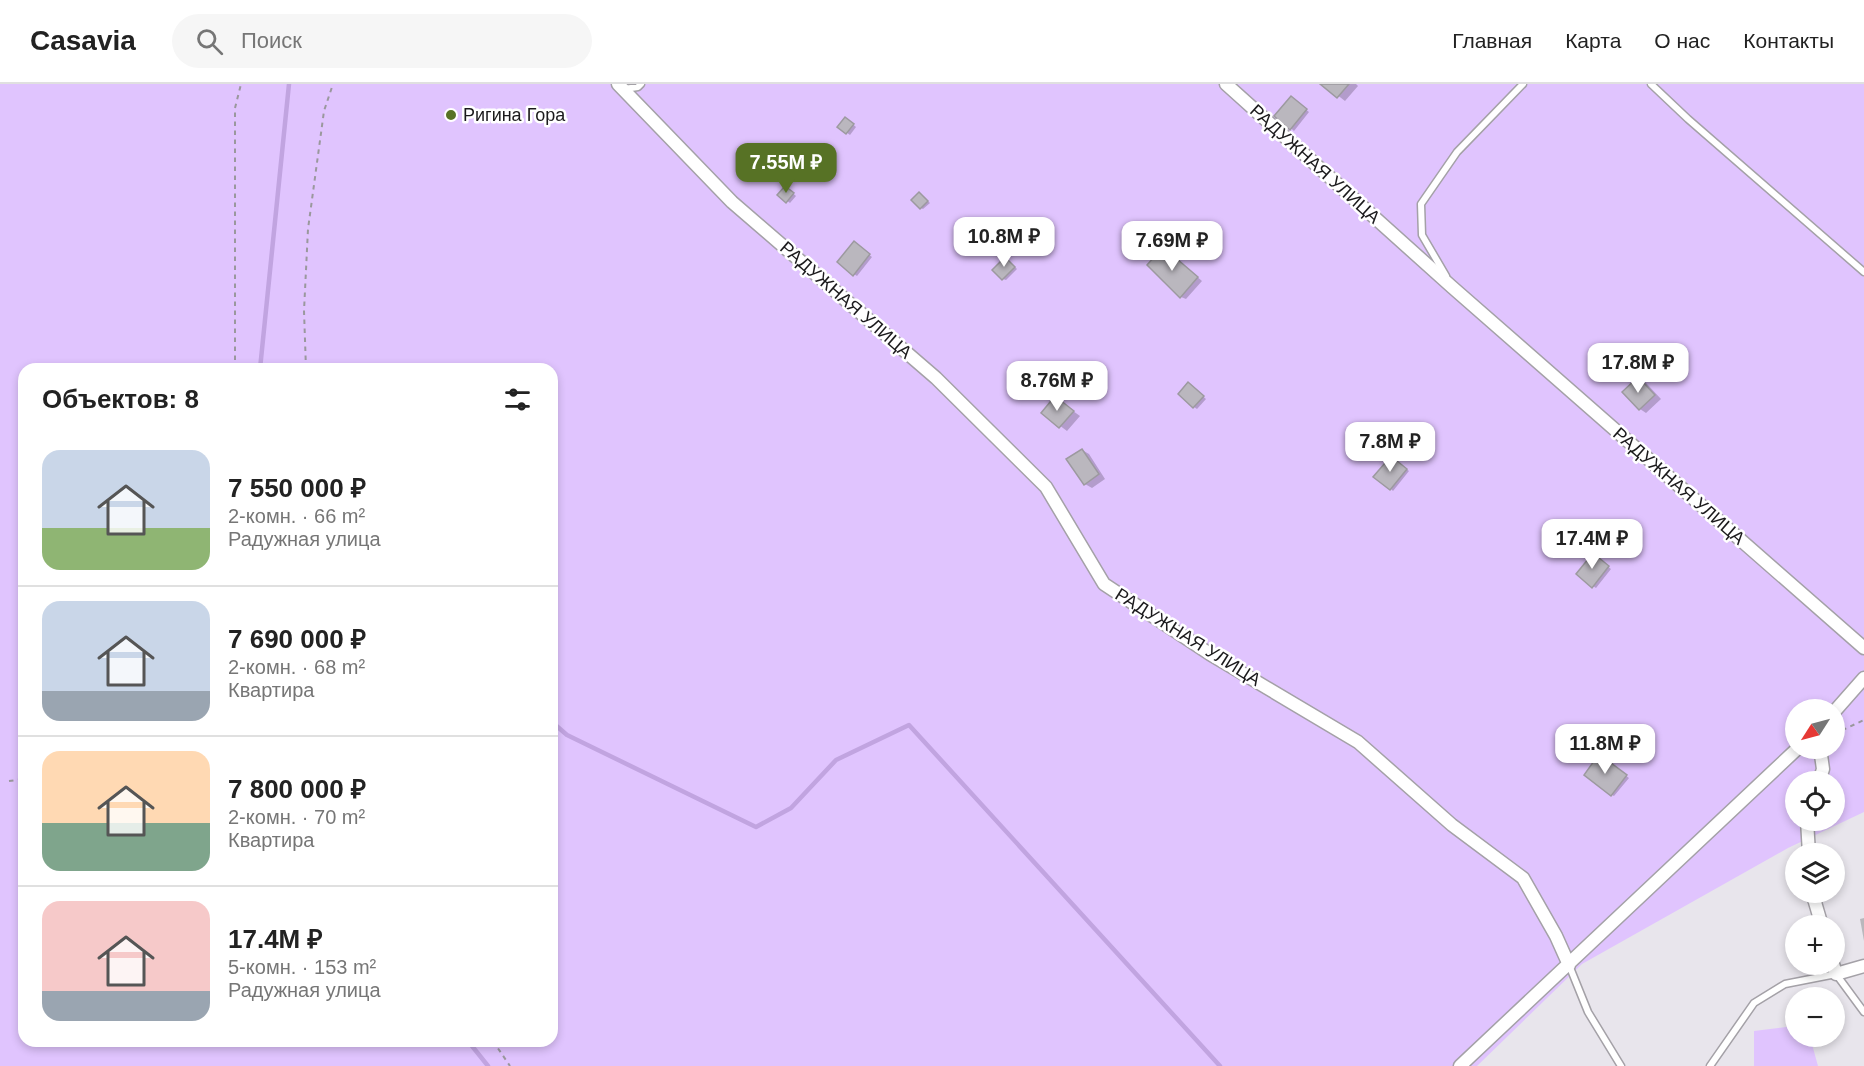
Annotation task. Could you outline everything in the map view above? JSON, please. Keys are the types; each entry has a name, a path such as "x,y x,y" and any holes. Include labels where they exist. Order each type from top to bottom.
{"street":[{"name":"РАДУЖНАЯ УЛИЦА","path":"1226,84 1452,287 1864,648"},
{"name":"РАДУЖНАЯ УЛИЦА","path":"621,86 732,202 936,378 1046,487 1104,584 1210,654 1358,741 1452,825 1523,878 1556,936 1569,965"},
{"path":"1845,700 1864,678"},
{"path":"1460,1066 1786,759"},
{"path":"1845,968 1864,966"}],"lane":[{"path":"621,86 639,87 641,84"},
{"path":"1452,287 1422,235 1421,204 1457,152 1523,84"},
{"path":"1651,84 1864,272"},
{"path":"1569,965 1588,1012 1621,1066"},
{"path":"1710,1066 1754,1003 1785,984 1815,975"},
{"path":"1839,975 1864,1012"}],"path":[{"path":"235,363 235,108 241,84"},
{"path":"306,363 304,311 308,229 324,111 333,84"},
{"path":"1845,729 1864,720"},
{"path":"9,781 18,780"},
{"path":"497,1047 510,1066"}],"shaded area":[{"path":"0,84 1864,84 1864,812 1845,821 1845,771 1785,771 1785,831 1824,831 1799,843 1785,843 1785,850 1582,964 1477,1066 0,1066"},
{"path":"1785,1027 1785,1047 1813,1047 1818,1066 1754,1066 1754,1031"}],"building":[{"path":"1320,84 1349,84 1337,98"},
{"path":"1291,96 1307,109 1290,130 1274,116"},
{"path":"845,117 854,124 846,134 837,127"},
{"path":"785,186 794,193 786,203 777,195"},
{"path":"919,192 928,201 920,209 911,200"},
{"path":"854,241 870,254 853,276 837,262"},
{"path":"1163,247 1198,277 1180,298 1147,265"},
{"path":"1005,257 1015,267 1002,280 992,270"},
{"path":"1638,377 1655,395 1639,410 1622,392"},
{"path":"1188,382 1204,396 1193,408 1178,394"},
{"path":"1055,396 1074,411 1059,428 1041,413"},
{"path":"1082,449 1099,474 1084,485 1066,459"},
{"path":"1391,456 1407,469 1390,490 1373,477"},
{"path":"1593,553 1609,566 1592,588 1576,574"},
{"path":"1599,754 1627,775 1611,796 1584,775"}],"waterway":[{"path":"261,363 289,84"},
{"path":"558,727 567,735 756,827 791,808 836,760 909,725 1220,1066"},
{"path":"473,1047 488,1066"}],"place":[{"name":"Ригина Гора","path":"451,115"}]}
